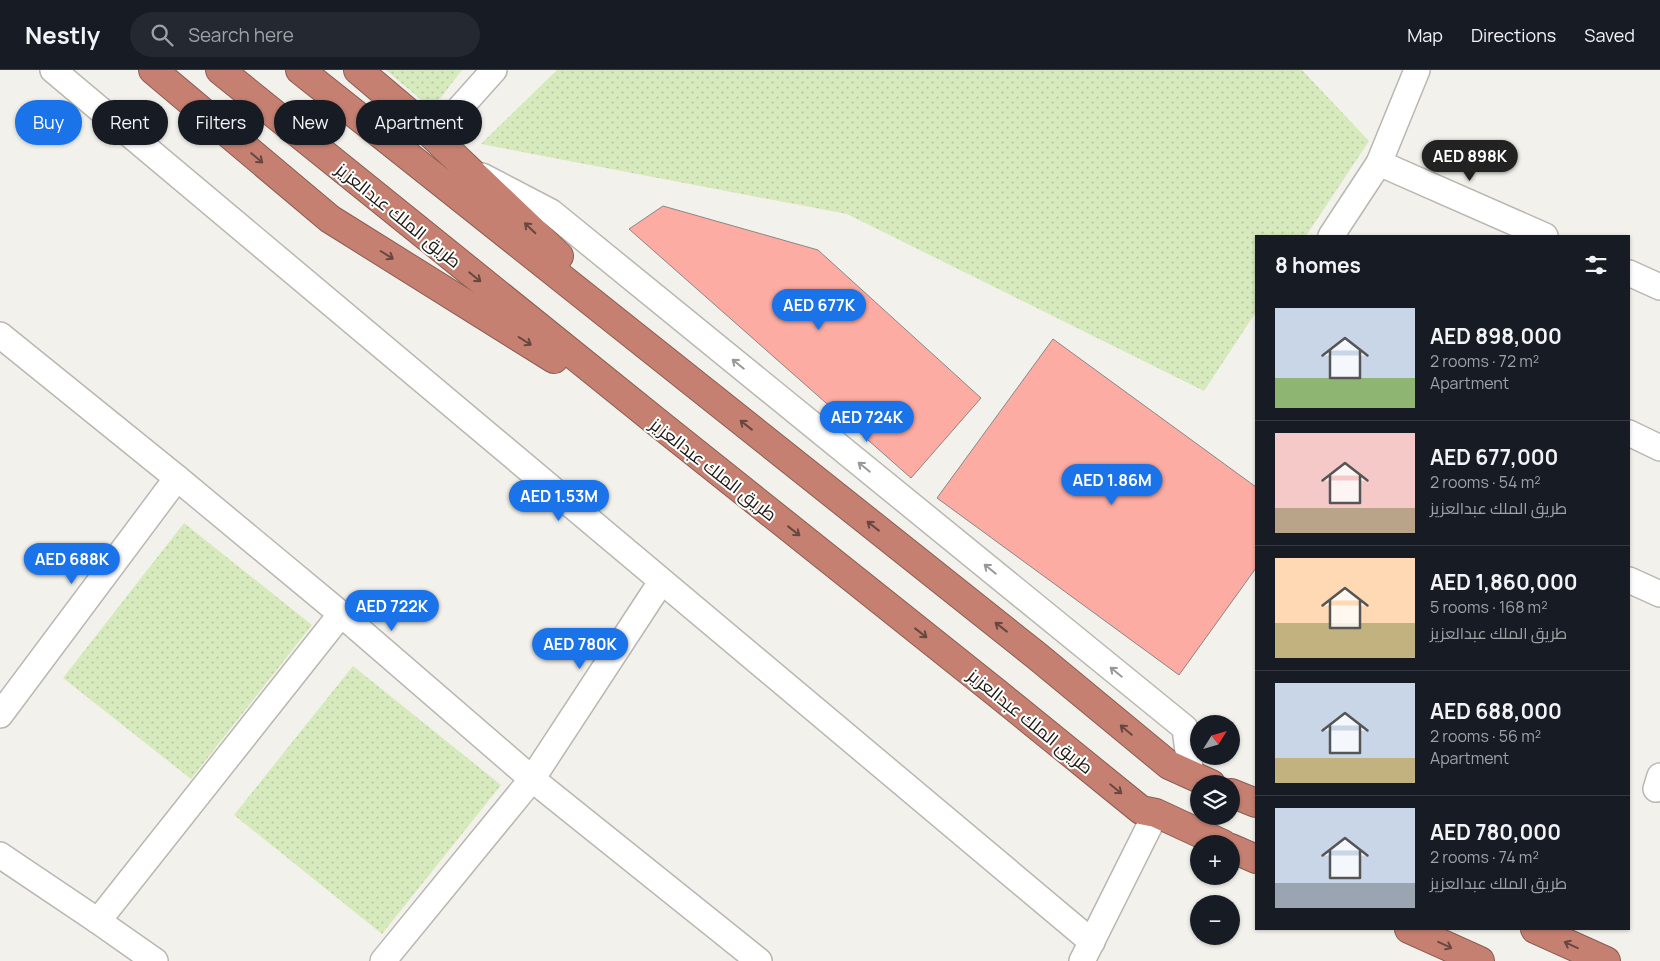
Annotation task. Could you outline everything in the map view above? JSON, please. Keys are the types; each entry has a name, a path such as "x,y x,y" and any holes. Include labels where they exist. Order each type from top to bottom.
{"highway":[{"path":"153,70 330,219 658,424"},
{"name":"طريق الملك عبدالعزيز","path":"220,70 658,424 975,675 1141,810 1156,813 1204,835"},
{"path":"300,70 1037,656 1169,765 1192,775"},
{"path":"358,70 392,100"},
{"path":"442,145 692,382"},
{"path":"1240,796 1255,803"},
{"path":"1240,852 1255,859"},
{"path":"1411,930 1480,961"},
{"path":"1537,930 1606,961"}],"street":[{"path":"53,70 661,582 1087,952 1156,813"},
{"path":"467,100 494,70"},
{"path":"1332,235 1378,164 1417,70"},
{"path":"1378,164 1543,235"},
{"path":"468,169 551,212 1185,728 1200,775"},
{"path":"1630,273 1660,287"},
{"path":"0,335 341,614 532,779 759,961"},
{"path":"1630,433 1660,448"},
{"path":"0,715 177,478"},
{"path":"1630,580 1660,594"},
{"path":"383,961 532,779 661,582"},
{"path":"98,921 341,614"},
{"path":"0,856 155,961"}],"green space":[{"path":"386,70 462,70 439,100 421,100"},
{"path":"557,70 1302,70 1369,141 1307,235 1255,235 1255,314 1204,391 847,214 482,143"},
{"path":"184,523 312,625 191,779 63,678"},
{"path":"353,666 501,785 382,934 234,815"}],"building":[{"path":"663,206 818,250 981,398 911,478 629,229"},
{"path":"1053,339 1255,486 1255,569 1179,675 937,498"}]}
